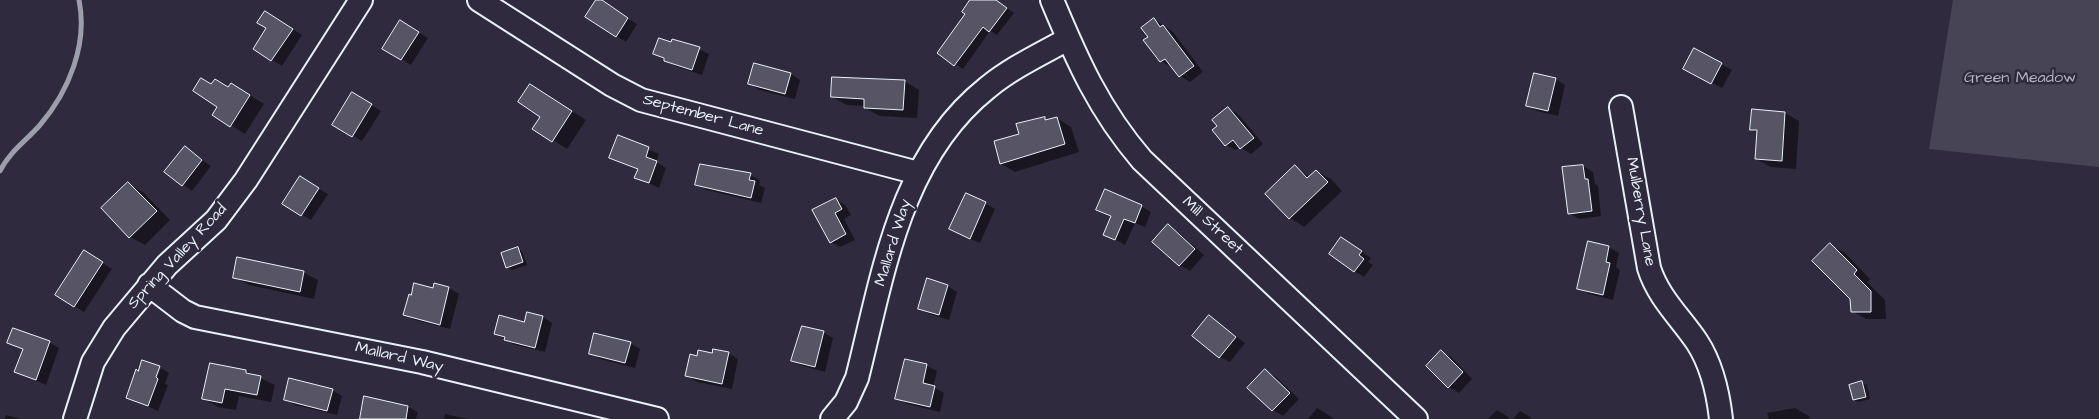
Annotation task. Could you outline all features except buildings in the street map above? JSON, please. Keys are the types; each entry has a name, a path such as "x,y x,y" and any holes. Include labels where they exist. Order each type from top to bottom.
{"street":[{"name":"Spring Valley Road","path":"75,419 88,376 100,350 148,285 212,224 246,180 361,0"},
{"name":"September Lane","path":"480,0 612,85 634,97 676,110 823,147 918,174"},
{"name":"Mill Street","path":"1052,0 1087,80 1109,118 1142,160 1416,419"},
{"name":"Mallard Way","path":"832,419 846,402 857,378 896,227 918,174 949,125 980,94 1000,78 1068,39"},
{"name":"Mulberry Lane","path":"1621,107 1649,268 1660,293 1703,353 1714,384 1720,419"},
{"name":"Mallard Way","path":"148,285 183,311 195,317 422,362 657,419"}],"green space":[{"name":"Green Meadow","path":"1953,0 2099,0 2099,167 1929,149"}],"waterway":[{"path":"0,171 13,152 50,112 67,82 74,66 81,33 79,0"}]}
